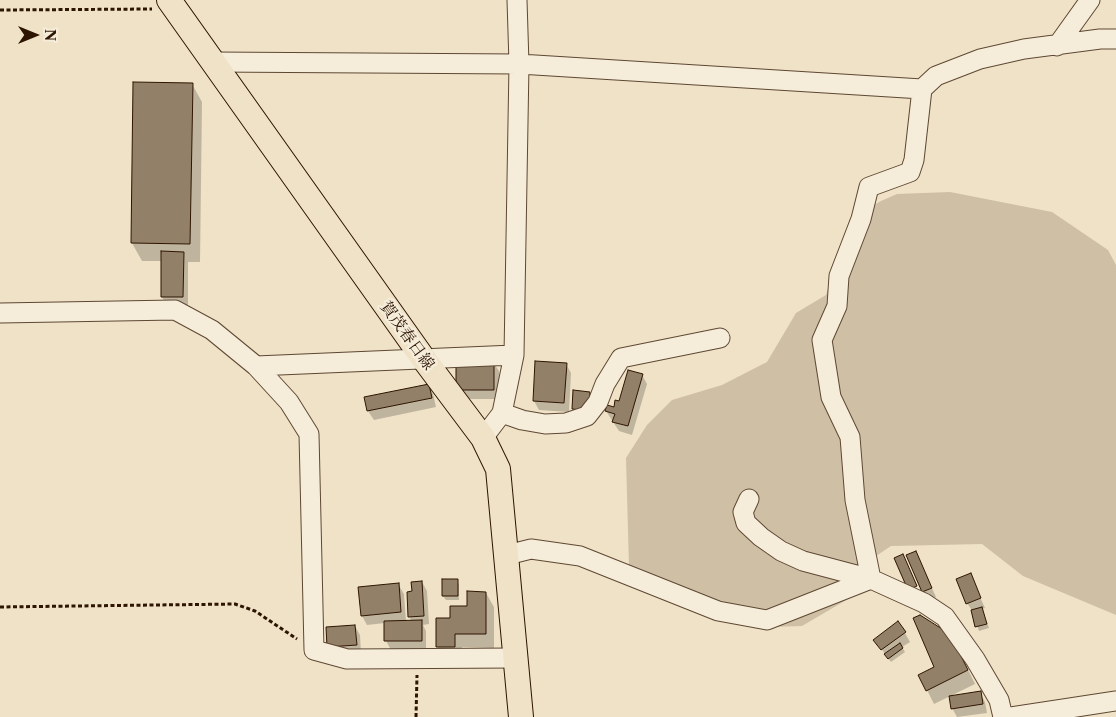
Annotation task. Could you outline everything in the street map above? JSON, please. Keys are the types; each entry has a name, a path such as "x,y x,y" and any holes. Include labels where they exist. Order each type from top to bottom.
{"main road":[{"name":"賀茂春日線","path":"172,4 423,358 483,438 498,470 521,717"}],"street":[{"path":"483,438 502,413 514,355 519,64 517,0"},
{"path":"1057,46 1090,0"},
{"path":"870,579 855,500 850,437 831,397 822,340 837,306 839,276 861,219 869,187 910,172 914,160 922,89 936,76 980,60 1024,49 1100,39 1116,39"},
{"path":"213,62 519,64 922,89"},
{"path":"0,313 175,310 212,330 256,366 289,402 309,434 314,650 347,659 516,658"},
{"path":"502,413 537,422 566,423 587,416 598,402 605,384 620,358 720,338"},
{"path":"256,366 514,355"},
{"path":"749,499 743,512 746,523 760,538 781,551 803,561 870,579 924,602 945,617 975,659 999,700 1003,717"},
{"path":"507,555 531,549 580,556 718,611 767,620 870,579"},
{"path":"1011,717 1116,701"}],"path":[{"path":"0,10 172,4"},
{"path":"0,607 235,604 255,611 314,650"},
{"path":"416,717 417,659"}],"shaded area":[{"path":"950,192 1052,212 1108,250 1116,265 1116,615 1023,576 982,544 891,546 876,556 848,599 802,626 769,627 629,567 626,458 647,425 672,400 722,385 767,362 796,313 826,295 850,219 897,194"}],"building":[{"path":"133,82 193,83 190,244 131,243"},
{"path":"161,251 184,252 183,297 161,297"},
{"path":"456,360 494,360 494,390 456,390"},
{"path":"535,361 567,363 564,403 533,401"},
{"path":"628,370 643,374 628,426 612,422 615,414 605,411 607,405 614,407 615,400 619,401"},
{"path":"429,384 432,398 367,411 364,397"},
{"path":"573,390 590,392 589,411 572,409"},
{"path":"916,551 932,588 922,592 906,555"},
{"path":"903,554 917,586 908,590 894,558"},
{"path":"971,573 981,598 966,604 956,579"},
{"path":"442,579 458,579 458,596 442,596"},
{"path":"422,581 424,616 408,617 407,592 412,591 411,582"},
{"path":"399,583 401,612 361,616 358,587"},
{"path":"467,591 486,592 486,634 455,634 455,647 436,647 436,618 450,618 450,606 467,606"},
{"path":"982,607 987,624 975,627 971,610"},
{"path":"920,615 950,634 968,670 926,691 918,675 934,667 913,618"},
{"path":"422,620 422,641 384,641 384,621"},
{"path":"898,621 906,632 881,650 873,640"},
{"path":"355,625 357,645 327,647 326,627"},
{"path":"900,643 903,648 888,659 884,654"},
{"path":"981,691 983,704 951,709 949,696"}]}
